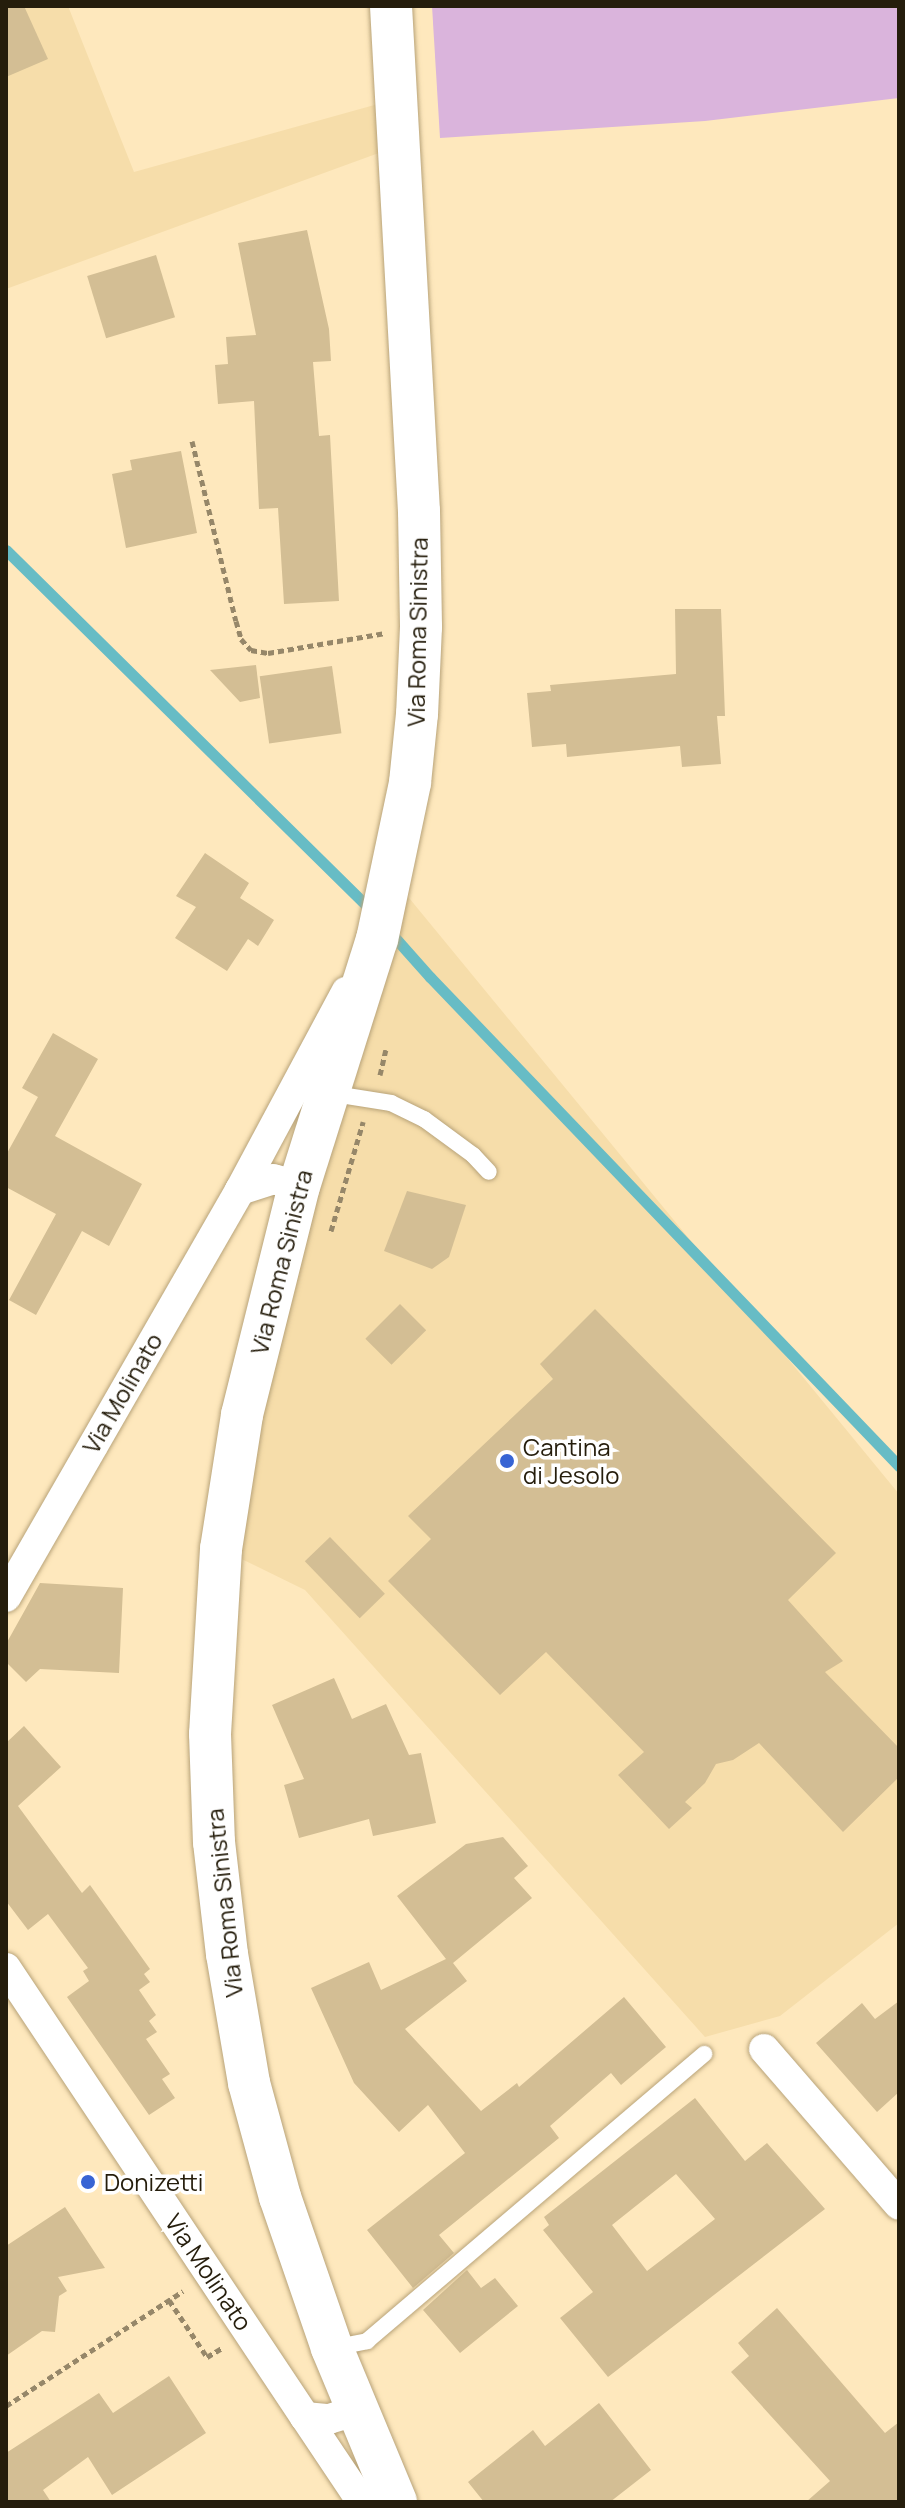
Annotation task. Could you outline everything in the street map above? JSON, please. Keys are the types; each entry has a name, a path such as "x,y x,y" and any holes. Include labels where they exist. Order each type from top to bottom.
{"street":[{"name":"Via Roma Sinistra","path":"391,6 419,511 421,627 410,783 377,939 299,1186 242,1415 221,1549 210,1734 214,1842 225,1940 249,2083 280,2197 332,2348 396,2502"},
{"name":"Via Molinato","path":"6,1597 240,1190 377,939"},
{"path":"240,1190 273,1179 299,1186"},
{"name":"Via Molinato","path":"6,1968 362,2502"},
{"path":"764,2049 899,2205"},
{"path":"305,2417 329,2419 356,2411"}],"lane":[{"path":"326,1093 391,1103 424,1119 473,1155 489,1172"},
{"path":"332,2348 367,2341 704,2054"}],"path":[{"path":"192,441 241,639 251,650 268,653 421,627"},
{"path":"330,1236 387,1044"},
{"path":"6,2406 209,2273"}],"shaded area":[{"path":"6,6 68,6 134,172 396,99 398,146 6,289"},
{"path":"432,6 899,6 899,98 705,121 440,138"},
{"path":"391,876 899,1494 899,1923 780,2016 705,2037 305,1590 221,1549"}],"building":[{"path":"6,6 24,6 48,59 6,77"},
{"path":"307,230 329,329 331,361 313,362 319,436 330,435 339,601 284,604 278,508 259,509 254,401 218,404 215,365 228,364 226,337 256,335 238,243"},
{"path":"156,255 175,317 106,338 87,276"},
{"path":"181,451 197,533 126,548 112,474 132,470 130,460"},
{"path":"675,609 721,609 725,716 717,716 721,764 682,767 680,746 567,757 566,744 532,747 527,693 551,691 550,685 676,674"},
{"path":"256,665 260,698 240,702 210,670"},
{"path":"332,666 341,733 269,743 260,676"},
{"path":"205,853 249,883 240,898 274,920 258,946 248,939 227,971 175,938 196,907 176,896"},
{"path":"53,1033 98,1059 55,1136 142,1184 109,1246 82,1231 36,1315 9,1300 56,1214 6,1187 6,1155 38,1097 22,1088"},
{"path":"407,1191 466,1205 449,1257 432,1269 384,1251"},
{"path":"400,1304 426,1330 392,1365 365,1339"},
{"path":"595,1309 836,1553 788,1600 843,1661 825,1672 899,1748 899,1777 843,1832 759,1743 733,1760 716,1764 705,1783 685,1802 692,1808 669,1829 618,1775 644,1752 546,1652 500,1695 388,1581 431,1539 408,1516 553,1379 540,1364"},
{"path":"330,1537 385,1594 360,1618 305,1561"},
{"path":"40,1583 123,1588 119,1673 40,1669 26,1682 6,1662 6,1644"},
{"path":"334,1678 352,1719 386,1704 409,1755 421,1753 436,1823 373,1836 369,1819 299,1838 284,1785 304,1779 272,1705"},
{"path":"24,1726 61,1767 18,1806 82,1893 90,1885 150,1969 144,1974 150,1982 139,1990 156,2015 149,2021 157,2032 146,2039 170,2074 162,2079 175,2098 149,2115 67,1997 89,1981 83,1971 88,1968 48,1914 28,1930 6,1901 6,1743"},
{"path":"503,1837 528,1866 514,1878 532,1898 453,1963 467,1981 405,2029 481,2111 517,2083 519,2087 624,1997 666,2047 621,2085 611,2073 550,2126 559,2138 439,2235 454,2253 413,2288 367,2230 465,2153 428,2105 399,2132 354,2083 311,1988 369,1962 381,1990 446,1959 397,1896 466,1844"},
{"path":"899,2001 899,2092 877,2112 816,2043 862,2003 875,2019"},
{"path":"695,2098 745,2161 767,2143 825,2209 608,2377 560,2318 593,2292 543,2230 549,2225 544,2217","holes":["676,2174 715,2219 647,2271 612,2225"]},
{"path":"65,2207 105,2268 58,2277 67,2291 59,2296 55,2332 42,2331 6,2356 6,2246"},
{"path":"467,2270 481,2288 495,2278 518,2306 460,2353 423,2310"},
{"path":"777,2308 885,2433 899,2422 899,2502 806,2502 830,2481 731,2372 749,2356 738,2343"},
{"path":"169,2376 206,2433 112,2495 88,2457 43,2490 51,2502 6,2502 6,2453 99,2393 113,2413"},
{"path":"599,2403 651,2470 610,2502 484,2502 468,2482 533,2430 545,2446"}],"waterway":[{"path":"6,550 373,912"},
{"path":"389,931 899,1466"}],"place":[{"name":"Cantina di Jesolo","path":"507,1461"},
{"name":"Donizetti","path":"88,2182"}]}
